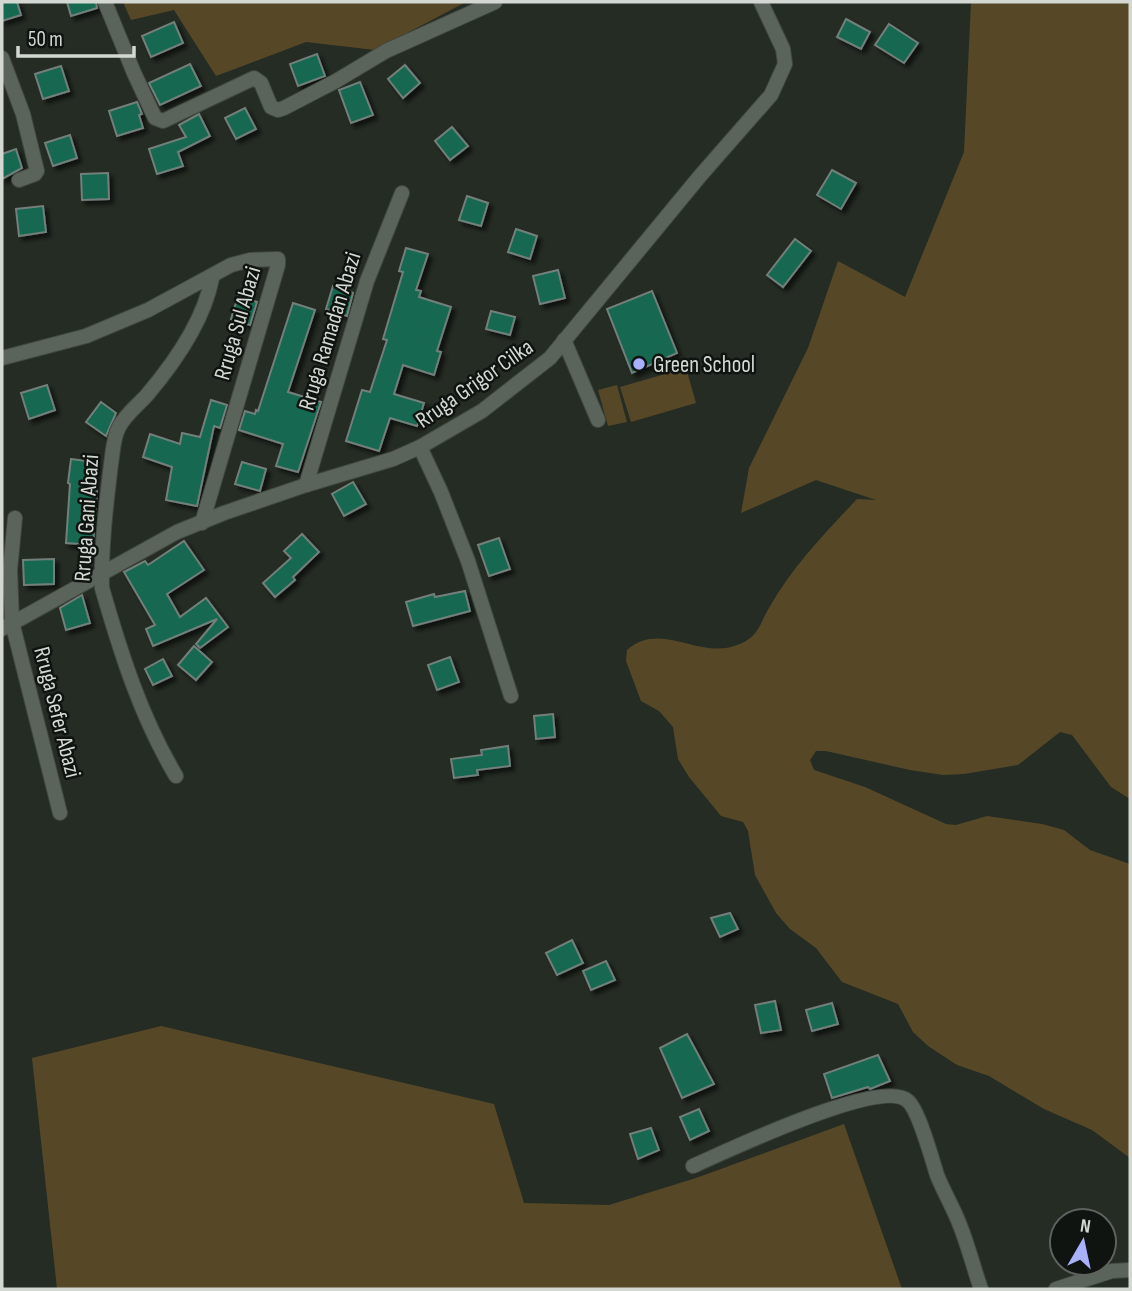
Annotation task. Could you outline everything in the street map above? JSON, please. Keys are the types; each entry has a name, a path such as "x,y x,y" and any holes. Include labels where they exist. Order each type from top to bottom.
{"street":[{"path":"105,2 155,118 163,121 254,78 261,83 271,107 278,110 284,108 386,51 495,2"},
{"name":"Rruga Grigor Cilka","path":"7,625 177,532 306,485 393,459 420,447 482,411 550,358 771,95 785,64 783,49 761,2"},
{"path":"2,58 23,114 37,171 19,180"},
{"name":"Rruga Ramadan Abazi","path":"306,485 367,281 402,193"},
{"name":"Rruga Sul Abazi","path":"2,358 86,336 148,310 212,278 231,265 275,258 278,262 202,523"},
{"name":"Rruga Gani Abazi","path":"176,776 156,741 130,681 102,588 102,573 108,491 117,431 122,421 172,362 200,317 212,278"},
{"path":"564,340 598,420"},
{"path":"420,447 468,561 511,696"},
{"name":"Rruga Sefer Abazi","path":"15,518 7,625 60,813"},
{"path":"693,1166 793,1122 836,1108 895,1095 908,1101 916,1114 939,1178 958,1220 981,1289"},
{"path":"1056,1289 1112,1271 1130,1270"}],"shaded area":[{"path":"123,2 466,2 375,50 306,42 216,76 174,10 131,20"},
{"path":"971,2 1130,2 1130,799 1111,787 1072,735 1060,732 1018,765 964,774 943,775 910,770 826,751 816,751 810,760 814,770 865,787 946,824 956,825 987,816 1042,824 1064,830 1090,850 1130,864 1130,1158 1092,1130 1044,1109 989,1076 957,1065 928,1046 913,1032 898,1004 842,982 816,948 790,929 776,913 755,875 748,831 743,822 721,816 689,777 678,759 673,727 659,711 641,701 626,661 627,650 640,642 654,639 668,639 710,648 725,648 746,641 758,629 788,578 833,525 857,499 876,500 816,480 741,513 749,468 808,348 838,261 905,297 964,152"},
{"path":"686,368 696,403 631,422 620,387"},
{"path":"617,385 627,422 608,426 598,390"},
{"path":"161,1026 494,1104 524,1203 609,1205 696,1178 844,1124 902,1289 57,1289 32,1058"}],"building":[{"path":"2,2 17,2 21,15 2,21"},
{"path":"67,2 96,2 97,8 71,16"},
{"path":"846,19 870,32 861,49 837,37"},
{"path":"174,22 183,43 151,57 142,36"},
{"path":"889,24 918,43 904,63 875,45"},
{"path":"317,54 325,76 298,86 290,64"},
{"path":"190,64 201,86 160,105 149,83"},
{"path":"405,65 420,83 403,98 388,79"},
{"path":"61,66 69,91 43,99 35,74"},
{"path":"360,82 373,115 351,123 339,90"},
{"path":"137,102 142,114 139,115 143,128 117,136 109,111"},
{"path":"245,108 256,129 236,139 225,118"},
{"path":"199,114 210,136 178,152 183,166 157,174 149,149 186,137 179,125"},
{"path":"452,127 468,146 450,160 435,141"},
{"path":"70,135 77,158 53,166 45,143"},
{"path":"16,149 22,168 2,179 2,154"},
{"path":"832,170 856,183 841,209 817,195"},
{"path":"108,173 109,199 82,200 81,174"},
{"path":"467,196 488,203 481,226 459,220"},
{"path":"43,206 46,232 19,236 16,209"},
{"path":"516,229 537,236 530,259 508,252"},
{"path":"795,239 811,251 783,287 767,275"},
{"path":"406,248 428,254 416,290 421,291 419,297 451,307 437,351 441,352 434,375 403,365 394,394 424,403 417,426 390,418 379,451 346,441 362,390 370,392 387,340 383,339 403,272 399,271"},
{"path":"558,270 565,298 540,304 533,276"},
{"path":"333,286 353,293 347,316 326,309"},
{"path":"652,291 677,353 632,373 607,309"},
{"path":"238,296 257,302 250,325 231,319"},
{"path":"293,303 315,310 288,392 321,402 298,472 276,466 283,444 239,430 245,411 255,414 256,410 258,411"},
{"path":"491,311 515,317 510,335 486,329"},
{"path":"47,385 55,410 29,419 21,393"},
{"path":"211,400 227,405 220,428 214,426 197,506 166,500 172,467 143,457 150,434 180,444 182,433 200,437"},
{"path":"101,402 116,413 106,436 86,422"},
{"path":"71,459 95,462 92,488 97,489 93,545 66,543"},
{"path":"242,462 266,469 260,491 235,484"},
{"path":"353,482 366,504 344,516 332,494"},
{"path":"302,534 319,552 293,577 295,580 275,597 263,583 291,558 284,551"},
{"path":"499,538 510,569 489,576 478,545"},
{"path":"184,541 204,570 167,594 180,617 206,598 228,627 200,648 196,644 217,619 153,646 146,629 155,625 124,572 145,561 148,565"},
{"path":"54,559 54,584 24,585 23,560"},
{"path":"465,591 470,611 413,626 406,602 434,594 435,597"},
{"path":"82,595 90,623 66,630 60,608"},
{"path":"194,646 212,662 196,680 178,665"},
{"path":"450,657 459,682 437,690 428,665"},
{"path":"163,659 172,676 153,685 145,669"},
{"path":"553,714 555,737 536,739 534,716"},
{"path":"508,746 510,766 477,770 478,775 454,778 451,759 482,755 481,750"},
{"path":"730,913 738,929 720,937 711,918"},
{"path":"572,940 583,963 557,975 546,953"},
{"path":"606,961 615,980 591,990 583,971"},
{"path":"775,1001 781,1030 761,1033 755,1005"},
{"path":"832,1003 838,1024 812,1031 806,1010"},
{"path":"687,1034 714,1084 682,1098 660,1048"},
{"path":"878,1055 890,1081 832,1098 824,1074"},
{"path":"699,1109 709,1131 690,1140 680,1117"},
{"path":"651,1128 659,1150 638,1159 630,1134"}],"place":[{"name":"Green School","path":"639,364"}]}
